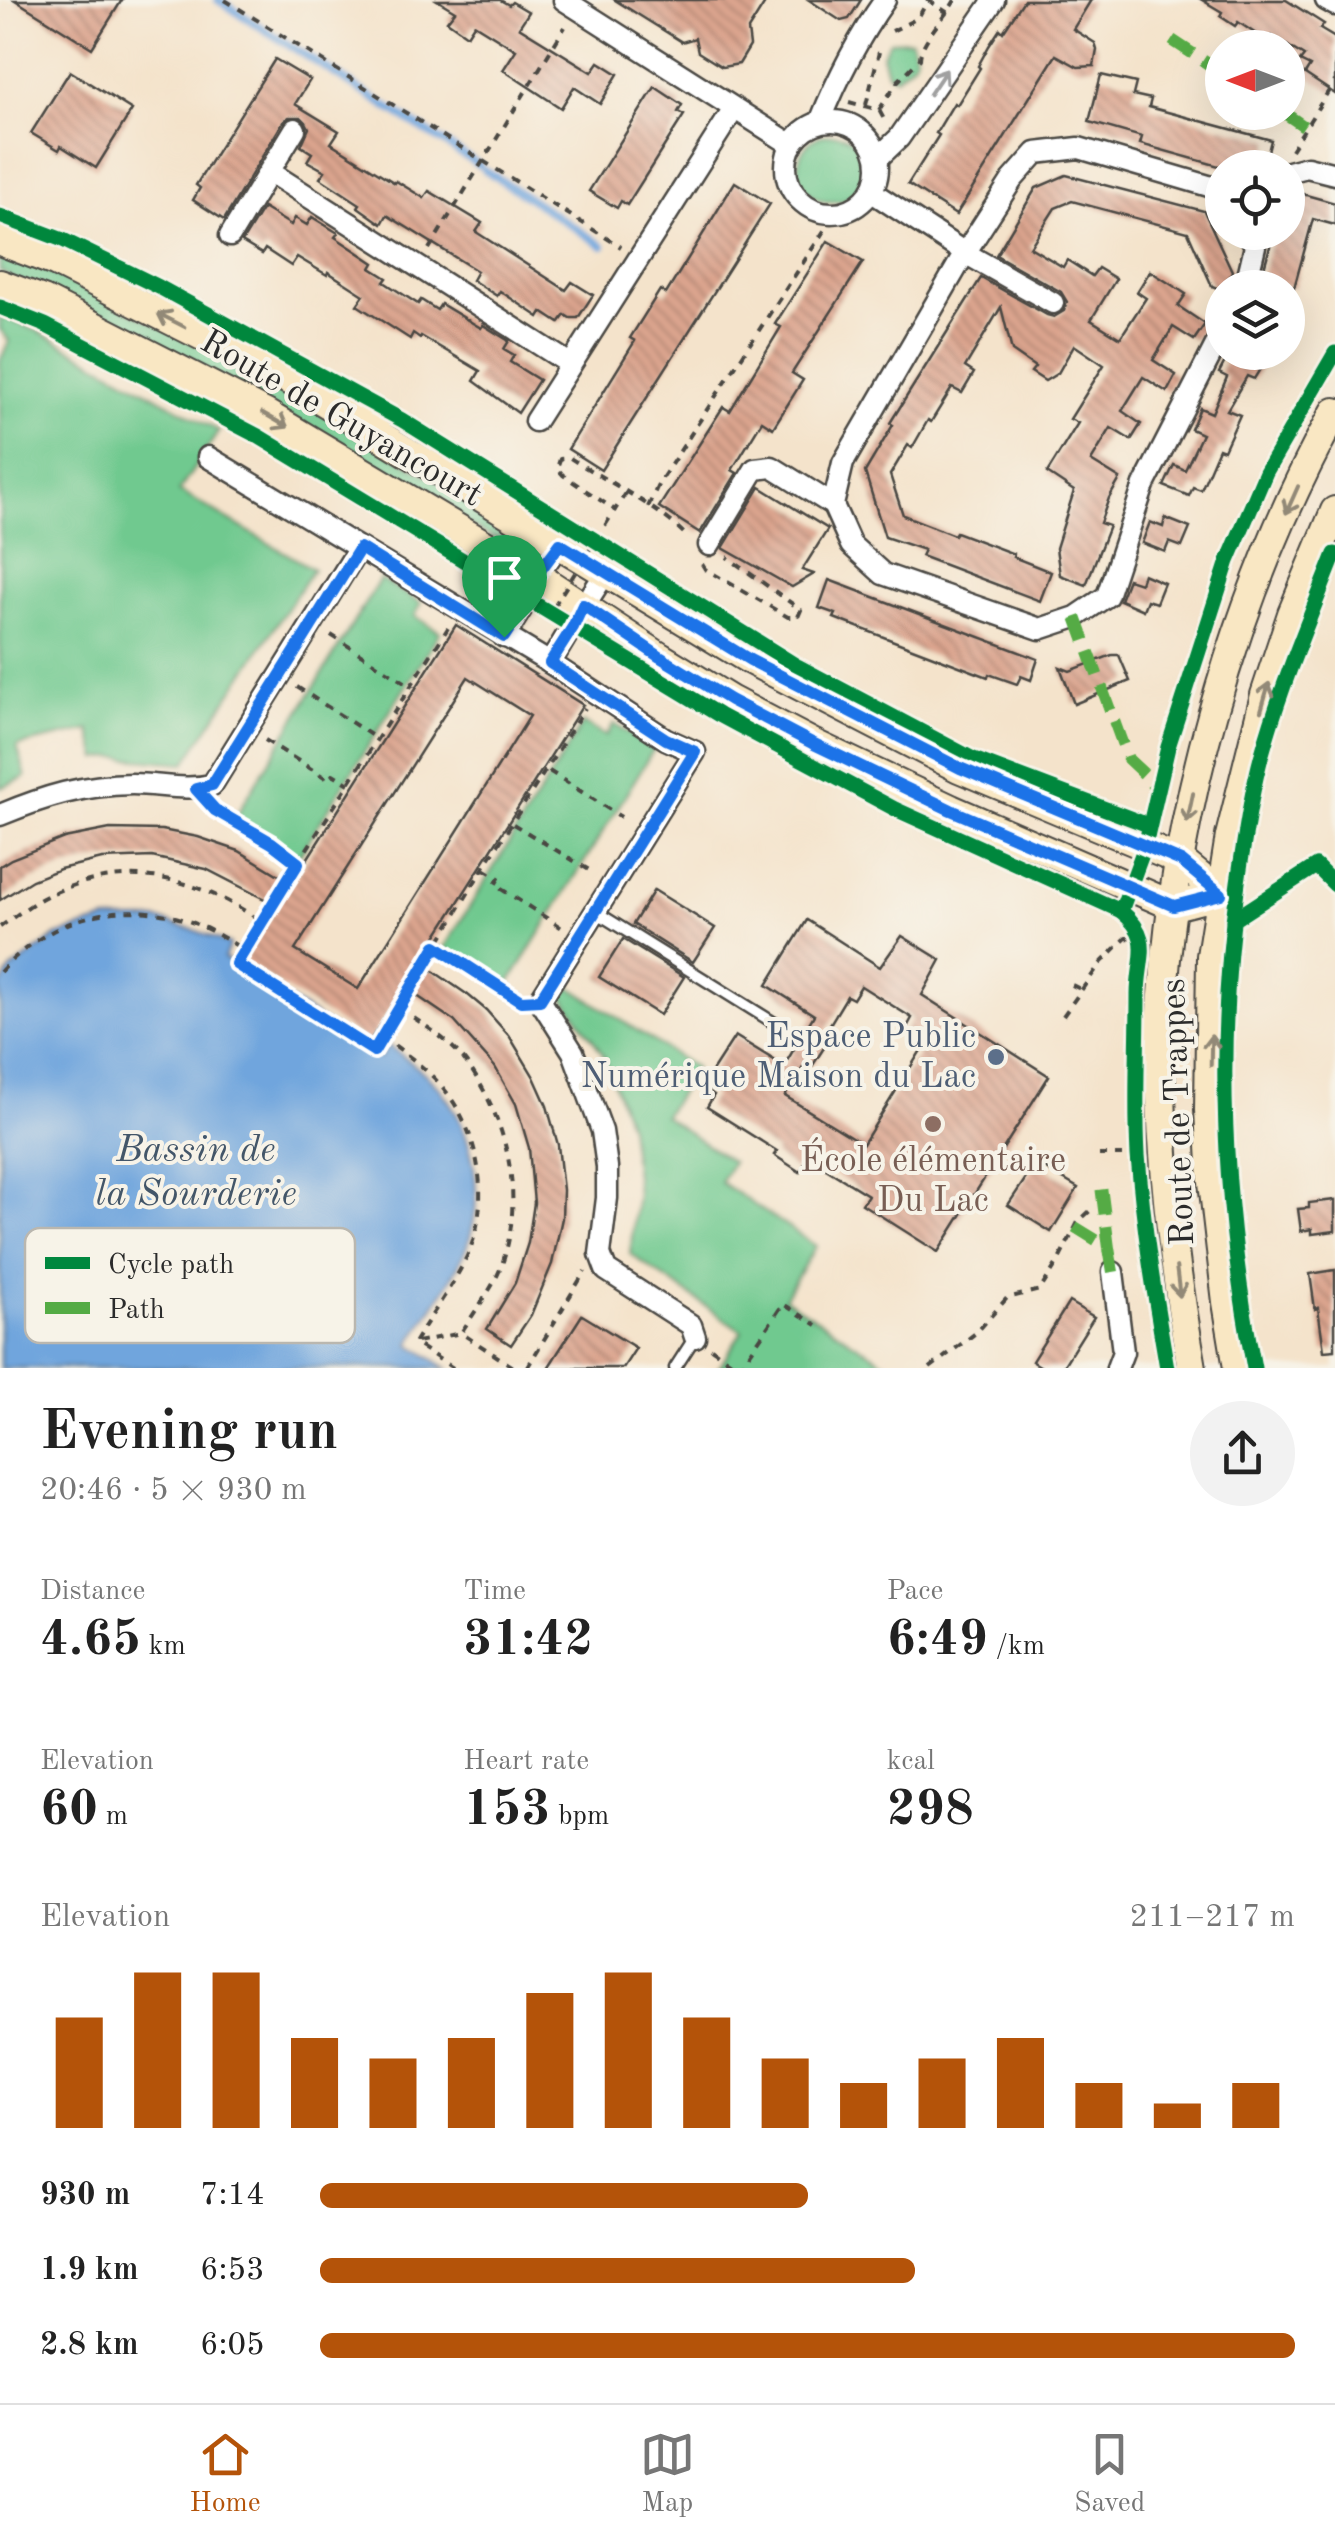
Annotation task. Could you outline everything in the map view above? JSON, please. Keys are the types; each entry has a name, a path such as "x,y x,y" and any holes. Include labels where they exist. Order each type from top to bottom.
{"main road":[{"name":"Route de Guyancourt","path":"0,240 55,262 282,376 750,660 960,768 1181,861 1221,894"},
{"name":"Route de Guyancourt","path":"0,284 43,300 266,414 536,576 730,700 951,810 1174,906"},
{"name":"Route de Trappes","path":"1192,1368 1179,1294 1163,1132 1162,1036 1168,940 1190,807 1220,689 1261,568 1335,412"},
{"name":"Route de Trappes","path":"1238,1368 1226,1302 1213,1182 1209,1110 1211,956 1230,836 1264,696 1292,614 1335,510"},
{"path":"1174,906 1221,894"}],"street":[{"path":"564,0 792,145"},
{"path":"820,122 830,94 884,0"},
{"path":"878,158 899,138 994,0"},
{"path":"1326,0 1335,5"},
{"path":"535,422 734,109"},
{"path":"820,122 850,124 863,132 878,158 879,170 872,192 862,203 835,214 808,207 797,198 786,172 792,145 809,127 820,122"},
{"path":"230,236 295,129"},
{"path":"833,505 843,463 965,254 1012,180 1036,153 1080,148 1205,185"},
{"path":"1305,166 1335,174"},
{"path":"270,172 570,364"},
{"path":"872,192 965,254 1053,303"},
{"path":"700,549 756,469 772,467 833,505 851,545 883,574 1040,629 1076,617 1106,596 1144,485 1205,366"},
{"path":"208,457 550,663 666,739 695,752 540,1000 572,1052 602,1131 607,1198 600,1254 606,1270 692,1325 694,1336"},
{"path":"504,637 528,600 536,576 560,544"},
{"path":"0,815 49,795 89,787 132,784 196,789 212,785 360,548"},
{"path":"550,663 606,573"},
{"path":"1113,1272 1124,1352 1116,1368"}],"lane":[{"path":"596,912 776,1024"},
{"path":"674,1368 694,1336"}],"path":[{"path":"225,0 235,2 482,162 638,257"},
{"path":"889,32 918,18 928,0 948,13"},
{"path":"878,110 920,59 920,50 955,0"},
{"path":"418,267 567,23"},
{"path":"866,105 884,42"},
{"path":"1296,150 1335,81"},
{"path":"840,100 878,110 893,135"},
{"path":"648,507 659,483 835,214"},
{"path":"615,510 563,475 557,468 560,459 570,458 678,526 700,549 801,610 798,617 788,617 705,569 700,549"},
{"path":"537,616 547,620 626,493"},
{"path":"453,620 236,964 374,1051 587,704"},
{"path":"324,630 411,686"},
{"path":"288,682 377,739"},
{"path":"257,734 329,780 334,774 349,784"},
{"path":"547,770 621,816"},
{"path":"196,789 215,810 298,863"},
{"path":"513,824 613,885"},
{"path":"484,869 499,878 495,886 579,939"},
{"path":"0,927 53,893 106,878 152,875 202,888 260,921"},
{"path":"0,972 38,939 104,912 156,912 184,919 244,950"},
{"path":"1063,1016 1100,964 1126,938 1143,939"},
{"path":"436,946 521,1001 540,1000"},
{"path":"1072,985 1082,990"},
{"path":"400,1009 434,1032 464,1060 496,1113 510,1164 513,1224 500,1270 462,1333"},
{"path":"383,1037 440,1084 456,1107 477,1158 480,1202 467,1256 414,1343"},
{"path":"1098,1155 1138,1155"},
{"path":"930,1368 977,1332 1006,1298 1040,1290 1078,1222 1092,1208"},
{"path":"527,1368 584,1271"},
{"path":"694,1336 740,1368 783,1304 817,1325"},
{"path":"414,1343 462,1333 515,1368"},
{"path":"414,1343 454,1368"}],"green space":[{"path":"911,40 916,56 913,63 896,77 887,73 882,55 890,41"},
{"path":"832,134 845,136 856,144 864,155 864,181 856,192 845,200 832,202 819,200 808,192 800,181 798,168 800,155 808,144 819,136"},
{"path":"0,252 51,272 263,378 520,531 532,547 527,556 0,271"},
{"path":"0,316 38,331 219,431 179,491 313,569 185,763 98,759 90,730 17,746 26,777 0,788 0,361 9,341 0,329"},
{"path":"380,579 421,603 415,616 440,632 297,859 234,819"},
{"path":"583,723 606,736 614,724 654,749 507,987 444,948"},
{"path":"570,987 695,1068 664,1116 732,1162 720,1182 816,1246 784,1298 894,1368 719,1368 742,1331 630,1254 637,1193 629,1126 603,1054 562,995"}],"water":[{"name":"Bassin de la Sourderie","path":"106,920 159,920 197,931 230,945 224,958 380,1057 388,1045 441,1090 453,1107 469,1146 475,1210 465,1251 410,1344 447,1368 0,1368 0,987 11,970 56,936"}],"building":[{"path":"15,0 122,0 92,48"},
{"path":"437,0 500,0 509,5 512,2 529,12 519,27 592,72 599,62 618,74 600,104 574,87 561,108 503,70 516,50 474,24 467,35 447,21 455,11"},
{"path":"615,0 767,0 748,30 750,46 739,64 722,67 698,52 695,38 682,42"},
{"path":"809,0 861,0 849,19 841,21"},
{"path":"1024,0 1091,0 1073,29 1095,43 1094,66 1078,67 1056,55 956,215 908,184 954,103 957,105 980,68 989,46"},
{"path":"1202,0 1286,0 1324,24 1320,29 1335,38 1335,94 1305,74 1310,66 1305,64 1305,30 1250,30 1238,22 1235,26 1220,16 1222,12"},
{"path":"275,59 310,80 295,104 339,131 331,143 395,183 424,198 429,191 482,223 476,232 566,290 572,282 593,295 578,318 565,315 559,323 542,312 539,317 500,291 497,296 472,280 477,271 387,215 382,224 358,207 360,204 320,178 325,171 307,161 312,153 301,146 309,128 301,117 289,117 283,122 224,220 193,200 200,188 196,185"},
{"path":"70,71 132,110 96,168 31,133"},
{"path":"1101,75 1136,83 1133,95 1151,99 1149,107 1205,122 1205,130 1234,130 1271,140 1268,150 1205,150 1205,162 1140,144 1142,137 1089,122"},
{"path":"655,87 682,105 678,112 684,115 627,205 621,201 617,208 589,191"},
{"path":"1066,175 1204,211 1205,250 1222,250 1232,270 1205,270 1188,232 1072,201 1055,208 1030,247 1063,267 1067,260 1092,276 1098,268 1116,279 1091,320 1120,338 1146,298 1137,292 1150,271 1186,294 1178,306 1205,324 1194,340 1173,327 1153,360 1176,375 1167,392 1143,377 1122,411 1141,424 1131,440 1111,428 1091,461 1120,479 1100,523 1109,526 1086,585 1060,575 1056,548 1074,491 1047,473 1078,423 1070,419 1104,365 1074,345 1058,373 1045,381 1031,372 1035,367 1012,351 1001,307 965,367 974,373 962,393 952,388 890,475 903,515 1014,554 1013,557 1051,572 1040,601 921,556 924,550 885,537 865,472 893,425 890,423 981,278 1047,315 1054,317 1064,311 1067,302 1061,292 996,255 1036,188"},
{"path":"735,182 770,204 601,470 568,449 635,341 630,338 660,290 666,294"},
{"path":"1305,195 1335,203 1335,225 1313,219 1305,248"},
{"path":"263,208 291,225 295,218 307,225 312,217 374,263 371,268 387,278 384,282 418,304 421,300 437,310 441,304 509,341 504,349 514,355 510,362 539,380 518,413 474,381 480,371 421,336 413,333 410,339 357,305 364,295 328,272 327,275 297,257 291,266 265,249 262,254 242,242"},
{"path":"828,241 863,262 792,373 803,380 773,428 762,421 732,470 737,473 700,533 659,507 723,407 730,411 781,327 775,324"},
{"path":"1269,250 1304,250 1299,270 1263,270"},
{"path":"1260,370 1254,379 1247,376 1227,410 1240,415 1224,450 1219,448 1201,490 1193,487 1189,496 1164,486 1174,465 1185,470 1202,434 1191,429 1200,408 1212,413 1227,377 1219,373"},
{"path":"760,487 828,529 802,570 814,574 792,587 723,548"},
{"path":"1165,518 1190,528 1182,547 1169,542 1165,552 1142,543 1150,522 1163,527"},
{"path":"1143,574 1164,583 1156,603 1147,600 1143,610 1120,600 1128,579 1140,583"},
{"path":"829,580 1038,659 1031,680 1021,676 1017,684 989,674 988,677 834,618 836,614 819,608"},
{"path":"456,625 583,705 420,962 486,1010 510,1037 547,1106 558,1145 562,1218 552,1264 531,1315 511,1345 487,1329 515,1283 528,1243 534,1203 529,1148 516,1104 495,1067 454,1021 404,987 369,1042 243,961 278,906 206,869 152,857 102,859 32,880 0,900 0,866 64,838 110,829 162,830 239,851 292,883","holes":["468,677 530,716 358,989 295,950"]},
{"path":"1119,655 1130,681 1074,704 1060,667 1070,671"},
{"path":"654,890 715,928 693,962 633,924"},
{"path":"807,920 880,967 902,936 941,960 922,995 1049,1076 938,1252 862,1204 868,1195 808,1158 800,1172 774,1155 777,1151 707,1107 714,1095 702,1087 735,1036 784,1066 814,1015 767,985","holes":["861,986 912,1018 905,1031 925,1044 863,1144 785,1096 807,1061 813,1065 827,1043 821,1039 847,996 853,999"]},
{"path":"623,939 684,977 660,1015 599,977"},
{"path":"1036,1163 1078,1188 1051,1232 1008,1205"},
{"path":"1335,1200 1335,1231 1301,1231 1298,1209 1309,1208 1309,1203"},
{"path":"1335,1270 1335,1350 1324,1351 1310,1274"},
{"path":"1069,1302 1094,1317 1062,1368 1043,1368 1032,1361"},
{"path":"582,1315 636,1348 623,1368 548,1368"}],"waterway":[{"path":"218,0 479,165"},
{"path":"485,170 603,246"}],"marked path":[{"path":"1172,40 1205,62"},
{"path":"1076,617 1128,759 1157,791"},
{"path":"1075,1227 1109,1248 1101,1186"},
{"path":"1109,1248 1113,1272"}],"cycle path":[{"path":"0,216 63,240 159,287 402,420 797,666 971,758 1148,825"},
{"path":"0,307 45,325 258,436 719,715 895,809 1121,911 1138,931 1142,949 1138,995 1138,1155 1146,1236 1167,1368"},
{"path":"1121,911 1145,846 1168,747 1228,561 1266,472 1335,353"},
{"path":"1254,1368 1229,1186 1225,1065 1231,943 1246,828 1261,757 1335,554"},
{"path":"1233,920 1316,866 1335,885"}],"place":[{"name":"Espace Public Numérique Maison du Lac","path":"996,1057"},
{"name":"École élémentaire Du Lac","path":"933,1124"}],"route":[{"path":"560,544 750,660 960,768 1181,861 1221,894 1174,906 951,810 730,700 583,605 550,663 666,739 695,752 540,1000 521,1001 436,946 374,1051 236,964 298,863 215,810 196,789 212,785 360,548 504,637 528,600 536,576 560,544"}]}
